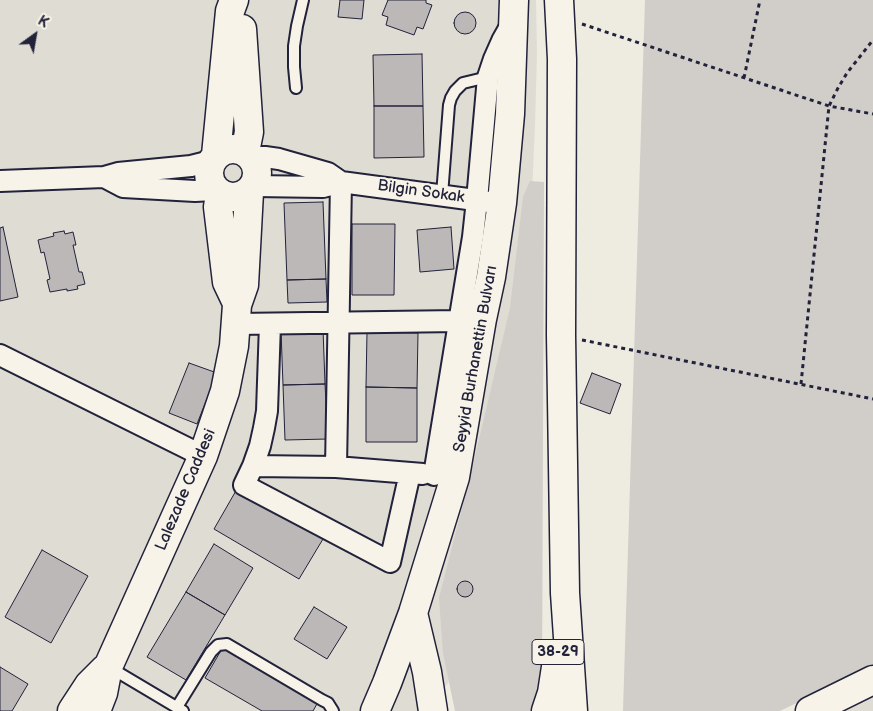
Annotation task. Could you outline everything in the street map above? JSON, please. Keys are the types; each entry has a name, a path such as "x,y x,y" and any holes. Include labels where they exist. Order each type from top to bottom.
{"main road":[{"path":"236,0 241,12 249,132 248,154"},
{"path":"214,158 230,11 236,0"},
{"path":"559,8 562,60 561,335 565,593 573,711"},
{"name":"Seyyid Burhanettin Bulvarı","path":"375,711 388,683 413,613 491,277 490,202 510,114 514,10"},
{"path":"230,149 238,149 248,154 255,163 257,171 257,179 251,189 242,196 235,198 227,197 217,192 210,183 208,176 208,168 214,158 223,151 230,149"},
{"name":"Lalezade Caddesi","path":"96,711 103,693 108,666 203,456 225,390 231,365 237,315 244,285 251,189"},
{"path":"217,192 227,282 237,315"},
{"name":"38-29","path":"546,711 555,680 565,593"},
{"path":"413,613 427,672 433,711"},
{"name":"Lalezade Caddesi","path":"72,711 89,685 108,666"},
{"path":"810,711 873,680"}],"street":[{"path":"253,466 336,467 444,476 459,321 467,279 490,202 488,77 514,10"},
{"name":"Bilgin Sokak","path":"248,154 279,159 328,173 341,182"},
{"path":"0,181 104,177 118,172 191,166 214,158"},
{"path":"104,177 123,187 217,192"},
{"name":"Bilgin Sokak","path":"251,189 323,187 341,182 490,202"},
{"path":"336,467 341,182"},
{"path":"237,315 270,324 459,321"},
{"path":"270,324 267,411 260,446 244,485 390,562 410,473"},
{"path":"0,355 203,456"}],"lane":[{"path":"296,88 294,46 303,0"},
{"path":"442,195 451,98 455,91 464,83 488,77"},
{"path":"108,666 180,709 211,652 218,645 227,644 322,700 333,711"}],"path":[{"path":"744,78 760,0"},
{"path":"559,8 744,78 829,106 873,114"},
{"path":"801,384 829,106 838,88 873,40"},
{"path":"561,335 873,399"}],"shaded area":[{"path":"0,0 536,0 537,54 532,193 483,629 430,711 0,711"},
{"path":"645,0 873,0 873,666 780,711 623,711"},
{"path":"530,181 544,182 542,689 535,711 455,711 443,653 439,598 510,308 523,197"},
{"path":"873,688 873,711 824,711"}],"building":[{"path":"340,0 364,0 362,19 338,17"},
{"path":"388,0 426,0 426,3 432,5 423,29 417,27 414,35 386,25 388,17 382,15"},
{"path":"461,12 469,12 476,19 476,27 469,34 461,34 454,27 454,19"},
{"path":"422,54 423,106 374,106 373,55"},
{"path":"374,106 423,106 424,157 374,158"},
{"path":"323,202 326,279 287,280 284,203"},
{"path":"352,224 395,224 394,295 352,295"},
{"path":"3,227 18,297 0,301 0,228"},
{"path":"451,227 454,269 420,272 417,230"},
{"path":"64,231 65,234 73,232 76,245 73,245 79,272 82,272 85,284 77,286 78,289 50,292 47,280 50,279 44,252 41,253 38,240 54,236 53,233"},
{"path":"326,279 327,302 288,303 287,280"},
{"path":"323,329 325,384 283,385 281,331"},
{"path":"367,332 418,333 417,388 366,387"},
{"path":"189,363 217,373 197,424 169,413"},
{"path":"592,373 621,384 610,414 580,403"},
{"path":"325,384 328,439 285,440 283,385"},
{"path":"366,387 417,388 417,442 366,442"},
{"path":"237,489 323,539 299,579 214,529"},
{"path":"214,544 253,568 225,615 186,592"},
{"path":"42,550 88,576 51,643 5,617"},
{"path":"462,581 468,581 473,586 471,595 462,597 457,592 457,586"},
{"path":"186,592 225,615 186,680 147,657"},
{"path":"314,607 347,627 327,659 294,639"},
{"path":"223,647 318,702 313,711 262,711 205,678"},
{"path":"0,667 28,684 12,711 0,711"}]}
